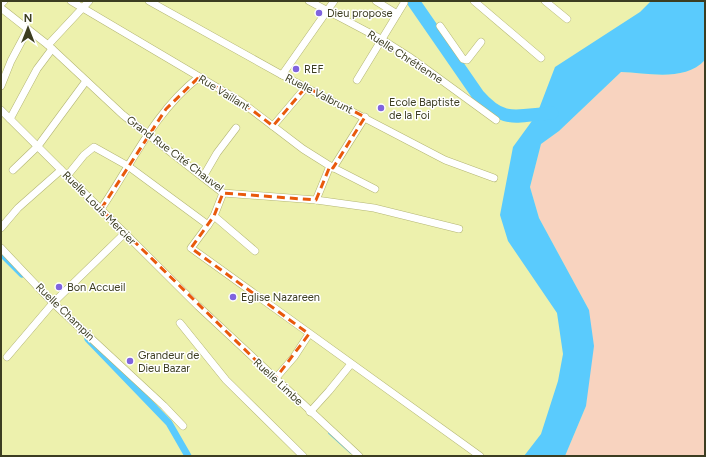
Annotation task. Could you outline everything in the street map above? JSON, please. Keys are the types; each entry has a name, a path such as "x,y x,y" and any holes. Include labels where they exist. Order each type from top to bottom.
{"street":[{"path":"1,8 4,1"},
{"name":"Rue Vaillant","path":"70,1 240,101 332,167 375,189"},
{"path":"10,119 50,47 89,1"},
{"name":"Ruelle Valbrunt","path":"149,1 282,75 365,117 444,160 494,178"},
{"name":"Ruelle Chrétienne","path":"309,1 381,39 411,58 496,120"},
{"path":"282,75 334,1"},
{"path":"376,1 397,14"},
{"path":"474,1 541,58"},
{"path":"545,1 567,19"},
{"path":"357,80 404,3"},
{"name":"Grand Rue Cité Chauvel","path":"1,8 50,47 123,115 223,193 316,200 374,208 459,229"},
{"path":"440,26 463,59 467,60 481,42"},
{"path":"1,86 11,61 28,29"},
{"path":"101,209 147,134 174,99 199,77"},
{"path":"14,170 38,146 86,81"},
{"path":"273,126 306,87"},
{"name":"Ruelle Louis Mercier","path":"1,110 198,306"},
{"path":"316,200 332,167 365,117"},
{"path":"202,177 216,154 236,128"},
{"path":"67,176 84,155 94,147 128,166 208,225"},
{"path":"1,228 18,208 61,170"},
{"path":"223,193 214,216 191,248 480,456"},
{"path":"214,216 255,251"},
{"path":"7,357 53,303 125,234"},
{"name":"Ruelle Champin","path":"1,248 53,303 130,374 183,426"},
{"name":"Ruelle Limbe","path":"198,306 310,412 359,456"},
{"path":"180,323 226,380 304,456"},
{"path":"275,379 294,357 309,334"},
{"path":"310,412 351,364"}],"highlighted area":[{"path":"199,77 240,101 273,126 306,87 365,117 333,168 330,166 316,200 223,193 214,216 191,248 309,334 275,379 101,209 166,109"}],"shaded area":[{"path":"705,60 705,456 565,456 586,406 589,310 539,218 530,187 541,144 559,131 621,72 666,75 677,74 697,67"}],"water":[{"path":"651,1 705,1 705,60 697,67 677,74 666,75 621,72 559,131 541,144 530,187 539,218 589,310 594,346 586,406 565,456 524,456 541,434 558,381 563,354 557,313 508,241 500,215 513,147 537,114 555,67 640,12"}],"waterway":[{"path":"413,1 478,95 487,104 496,111 512,116 552,113"},
{"path":"1,253 22,274"},
{"path":"88,339 169,423 188,456"},
{"path":"329,433 351,453"}],"place":[{"name":"Dieu propose","path":"319,13"},
{"name":"REF","path":"296,69"},
{"name":"Ecole Baptiste de la Foi","path":"381,108"},
{"name":"Bon Accueil","path":"59,287"},
{"name":"Eglise Nazareen","path":"233,297"},
{"name":"Grandeur de Dieu Bazar","path":"130,361"}]}
